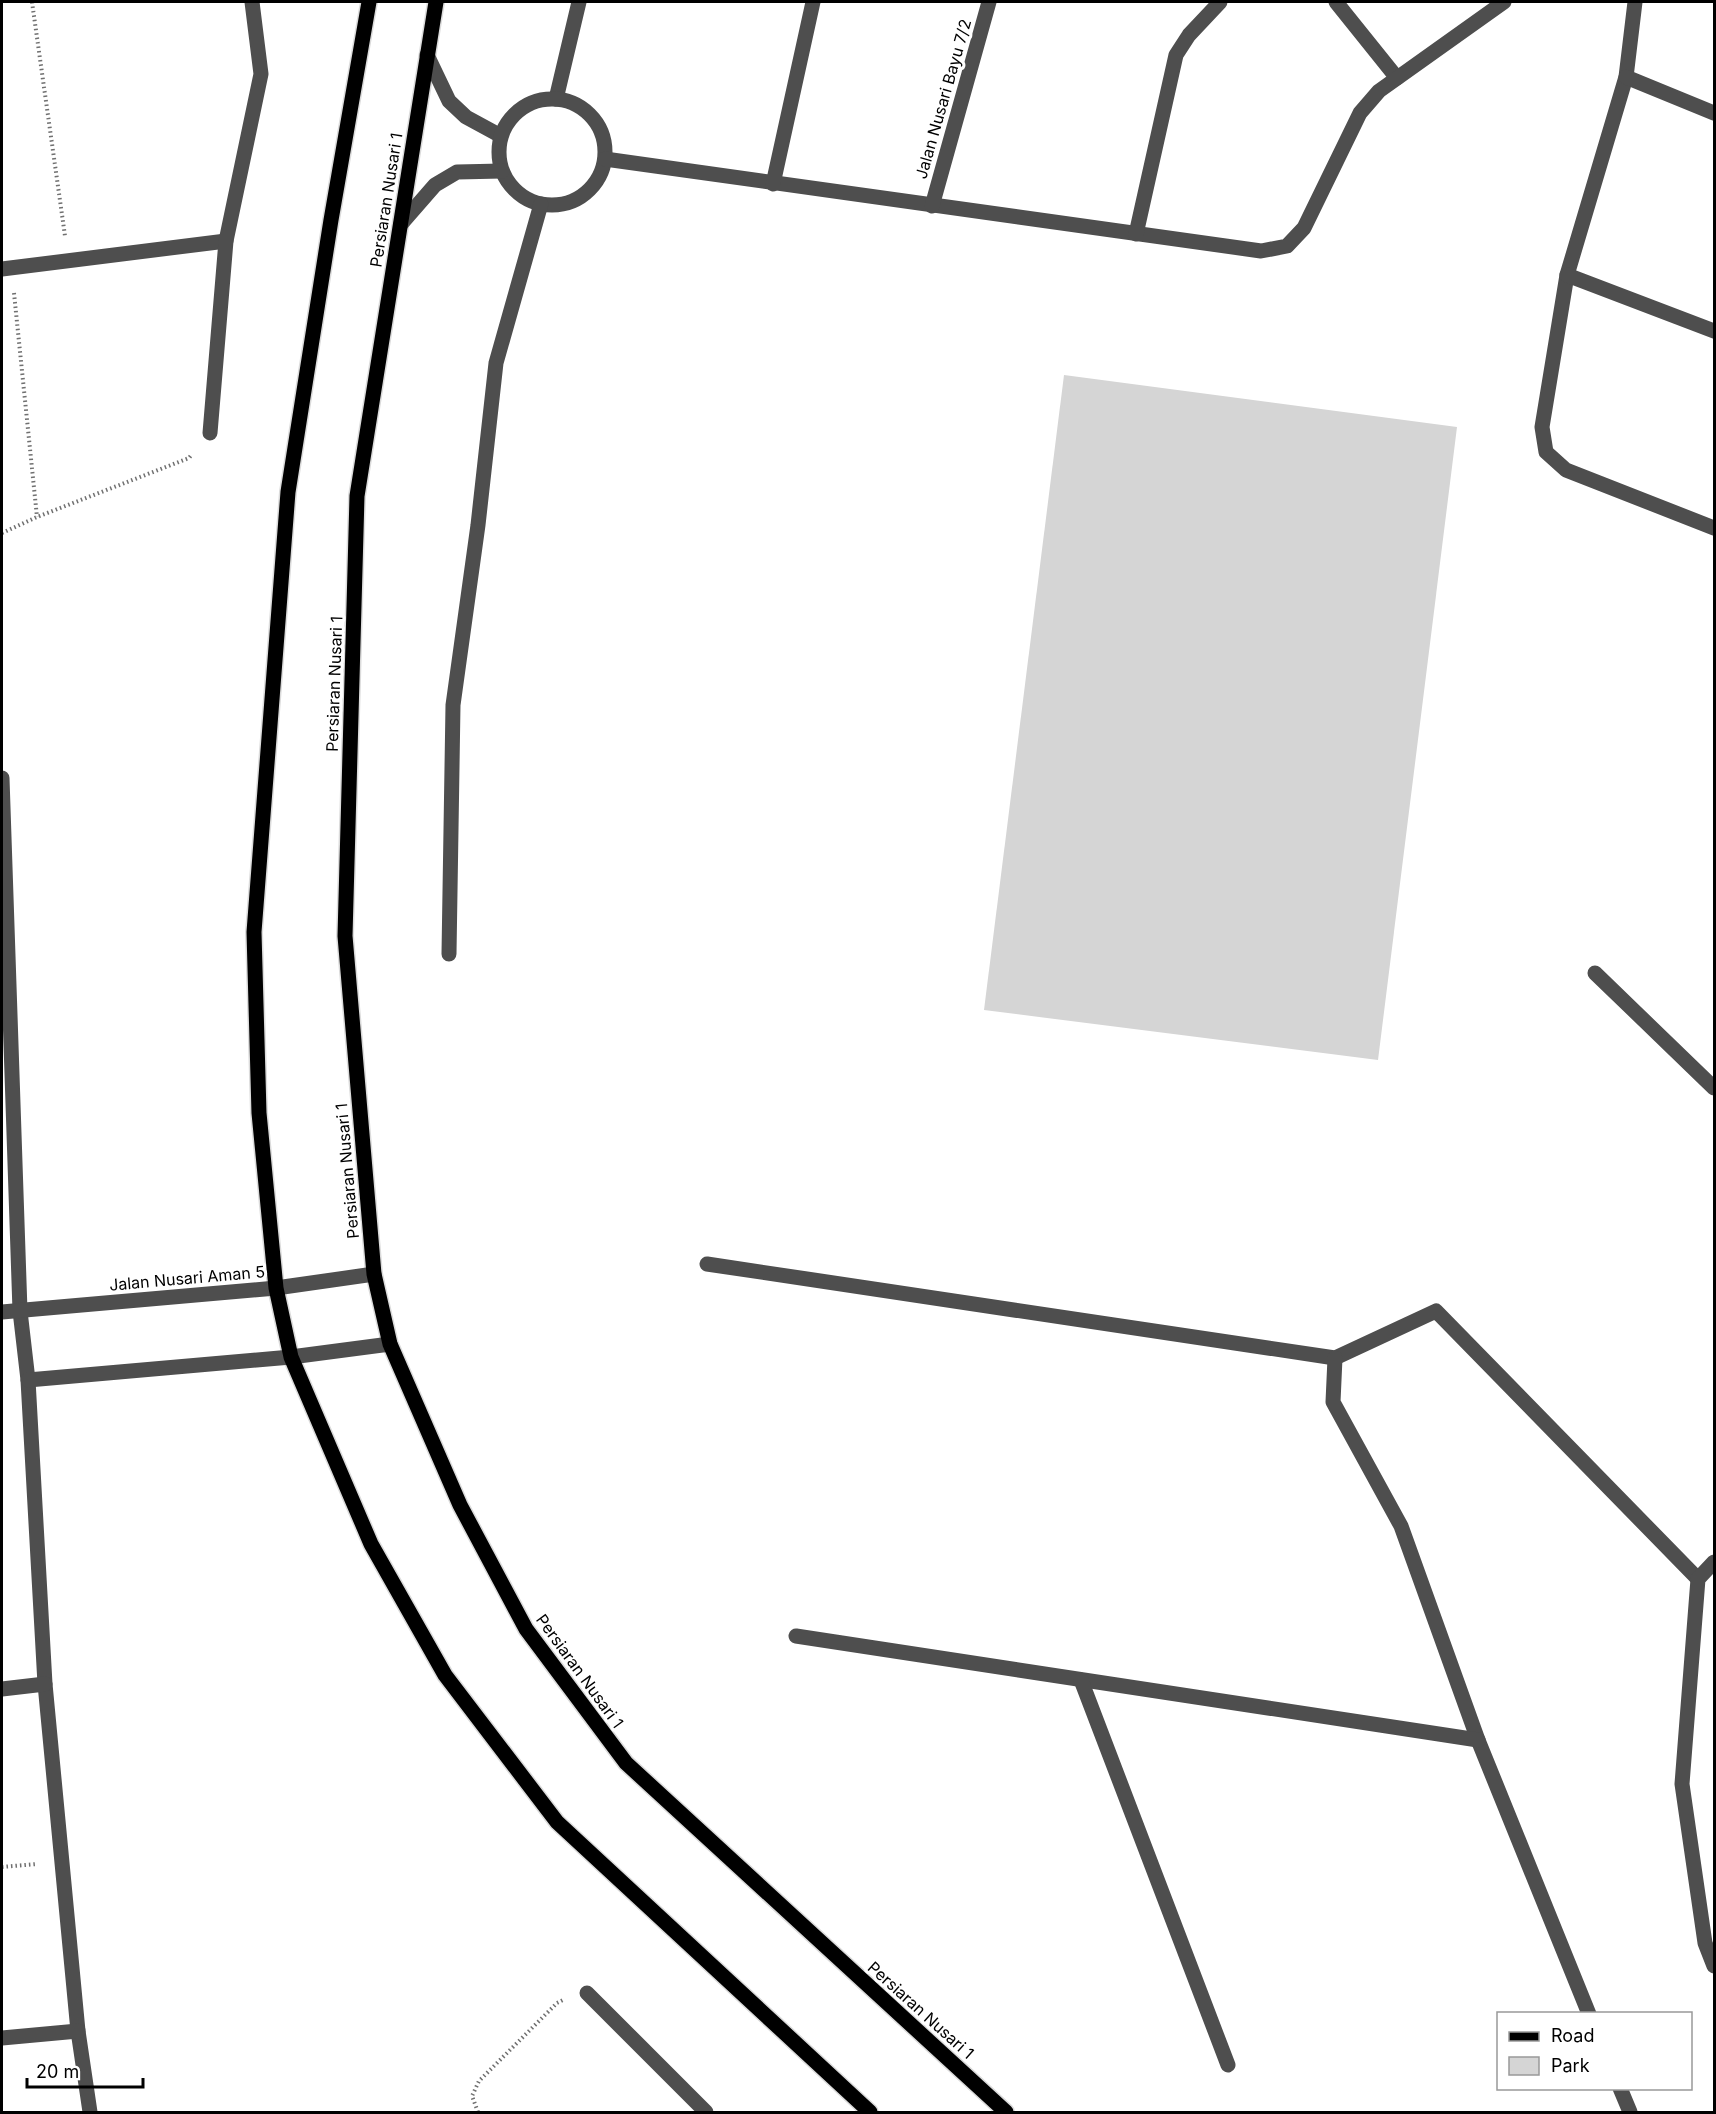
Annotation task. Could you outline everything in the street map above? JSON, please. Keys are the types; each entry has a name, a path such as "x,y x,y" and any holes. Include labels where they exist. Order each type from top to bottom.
{"main road":[{"path":"369,2 331,220 288,492 254,932 259,1113 276,1288 291,1357 371,1544 445,1675 557,1822 870,2112"},
{"name":"Persiaran Nusari 1","path":"436,2 357,496 345,936 374,1274 390,1344 460,1505 526,1629 626,1763 1006,2112"}],"street":[{"path":"210,433 226,241 261,74 252,2"},
{"path":"556,99 579,2"},
{"path":"773,183 813,2"},
{"name":"Jalan Nusari Bayu 7/2","path":"932,206 989,2"},
{"path":"1136,234 1176,54 1220,2"},
{"path":"1336,2 1397,78"},
{"path":"605,159 1136,234 1262,250 1287,246 1305,228 1360,112 1379,91 1504,2"},
{"path":"1635,2 1626,77 1567,275 1542,427 1546,452 1566,470 1714,528"},
{"path":"427,55 449,101 466,117 501,136"},
{"path":"1626,77 1714,113"},
{"path":"556,99 572,103 587,112 598,126 605,142 605,159 600,176 590,190 576,200 559,205 541,204 526,198 511,186 502,171 498,153 501,136 509,120 522,108 538,101 556,99"},
{"path":"401,224 435,185 457,172 502,171"},
{"path":"449,954 453,705 478,525 496,363 541,204"},
{"path":"7,268 226,241"},
{"path":"1567,275 1714,331"},
{"path":"2,778 20,1311 28,1380 45,1684 78,2031 90,2112"},
{"path":"1595,973 1714,1088"},
{"path":"707,1264 1335,1358 1436,1311 1698,1579"},
{"name":"Jalan Nusari Aman 5","path":"2,1312 276,1288 374,1274"},
{"path":"28,1380 291,1357 390,1344"},
{"path":"1335,1358 1333,1402 1401,1526 1478,1740 1589,2012"},
{"path":"1714,1562 1698,1579 1682,1784 1705,1942 1714,1966"},
{"path":"796,1636 1478,1740"},
{"path":"1081,1680 1228,2065"},
{"path":"2,1689 45,1684"},
{"path":"587,1993 706,2112"},
{"path":"2,2038 78,2031"},
{"path":"1621,2090 1629,2112"}],"path":[{"path":"32,2 68,261"},
{"path":"7,268 37,516"},
{"path":"2,533 37,516 189,458 202,446 210,433"},
{"path":"2,1868 61,1861"},
{"path":"478,2112 472,2096 479,2081 557,2003 573,1995 587,1993"}],"green space":[{"path":"1064,375 1457,427 1378,1060 984,1010"}]}
